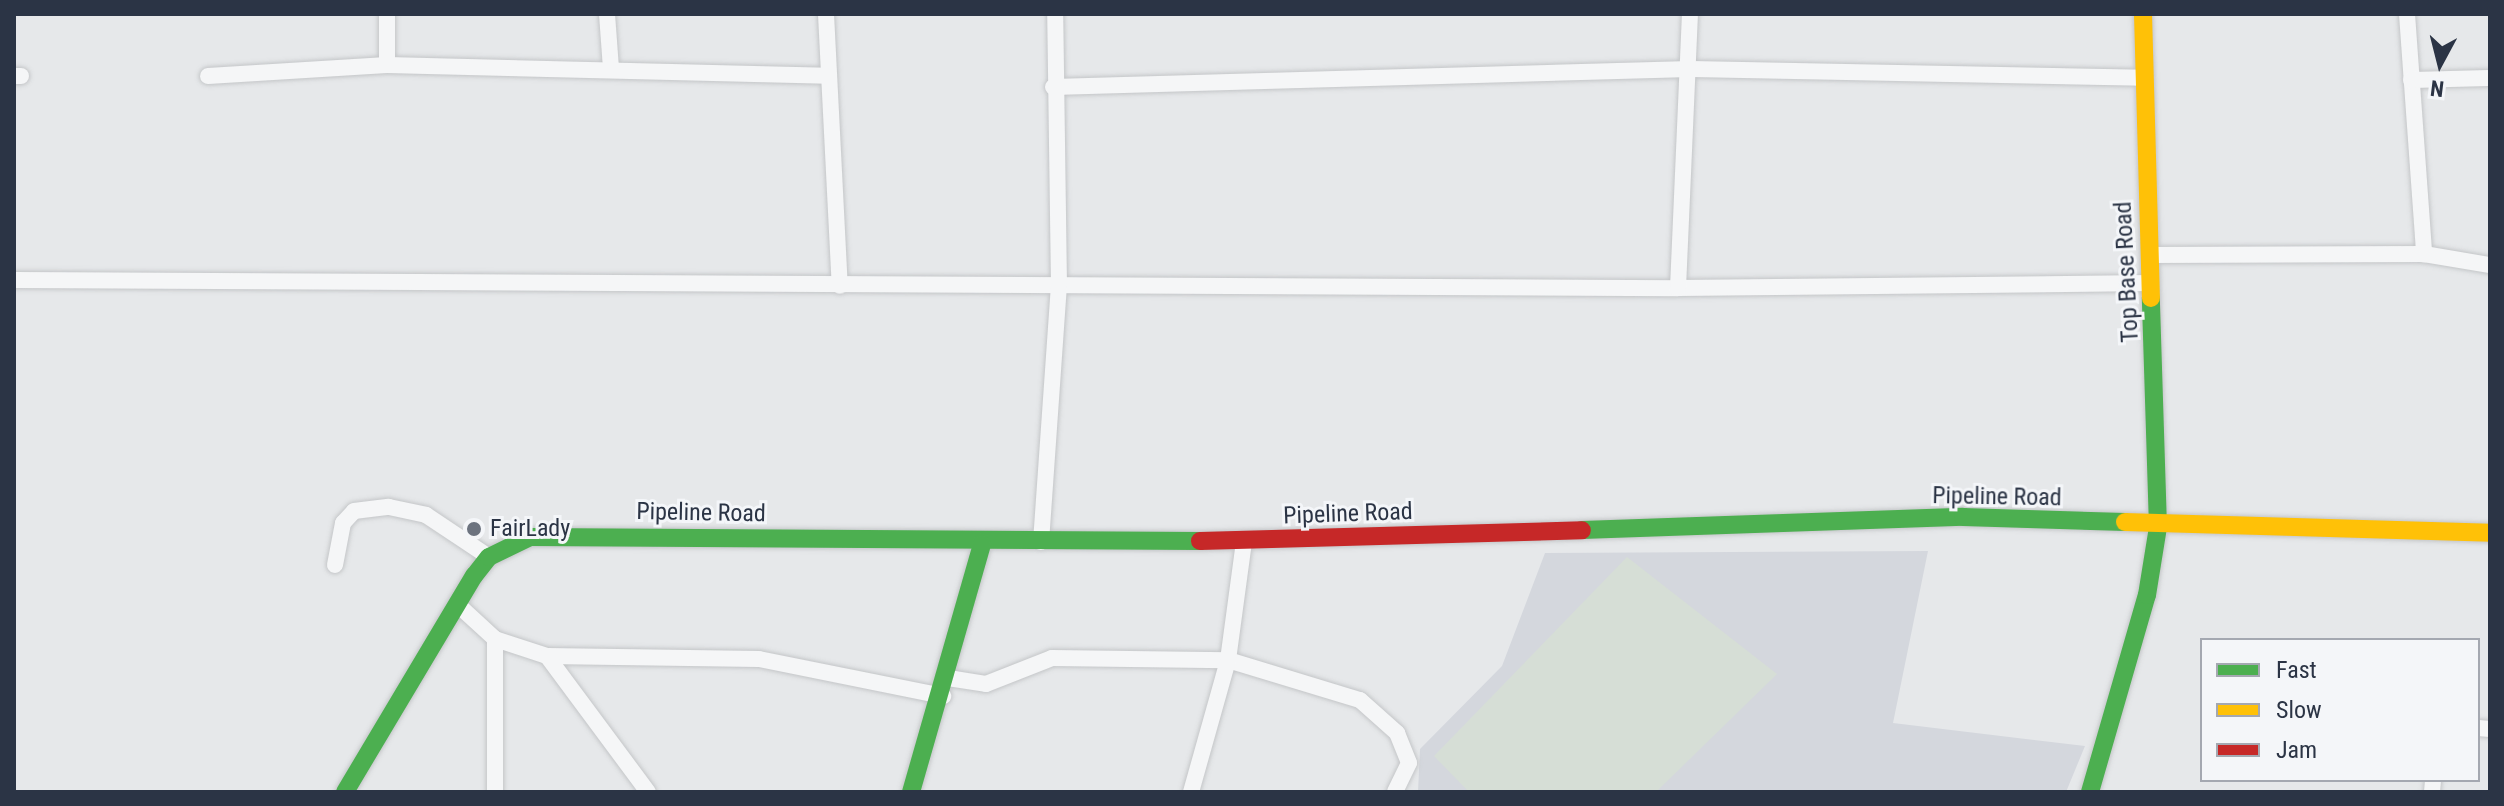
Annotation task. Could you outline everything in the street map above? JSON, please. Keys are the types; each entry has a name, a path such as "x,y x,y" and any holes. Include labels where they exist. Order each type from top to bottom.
{"street":[{"path":"387,14 387,65"},
{"path":"607,14 611,69"},
{"path":"826,14 840,286"},
{"path":"1041,542 1059,286 1053,87 1055,14"},
{"path":"1678,288 1691,69 1690,14"},
{"name":"Top Base Road","path":"2090,792 2147,595 2158,527 2143,14"},
{"path":"2407,14 2424,254"},
{"path":"208,76 387,65 827,76"},
{"path":"1053,87 1691,69 2144,78"},
{"path":"2411,80 2490,78"},
{"path":"2150,255 2424,254 2490,265"},
{"path":"14,280 1678,288 2151,283"},
{"path":"335,565 343,523 354,511 389,507 426,515 489,557"},
{"name":"Pipeline Road","path":"345,792 457,604 489,557 510,542 543,535 982,544 1244,541 1963,517 2158,527 2490,533"},
{"path":"1191,792 1228,660 1244,541"},
{"path":"911,792 946,687 982,544"},
{"path":"457,604 495,639 547,656 759,659 946,687 986,684 1052,658 1228,660 1360,700 1397,733 1409,763 1395,792"},
{"path":"495,639 495,792"},
{"path":"547,656 648,792"}],"shaded area":[{"path":"1928,551 1893,723 2085,746 2066,792 1418,792 1420,749 1502,666 1545,553"},
{"path":"1627,557 1777,674 1656,792 1469,792 1434,756"}],"traffic: fast":[{"path":"2090,792 2147,595 2158,527 2151,298"},
{"path":"1582,530 1963,517 2125,522"},
{"path":"345,792 474,576 489,557 530,537 1200,541"},
{"path":"911,792 982,544"}],"traffic: slow":[{"path":"2143,14 2151,298"},
{"path":"2125,522 2490,533"}],"traffic: jam":[{"path":"1200,541 1582,530"}],"place":[{"name":"FairLady","path":"474,529"}]}
